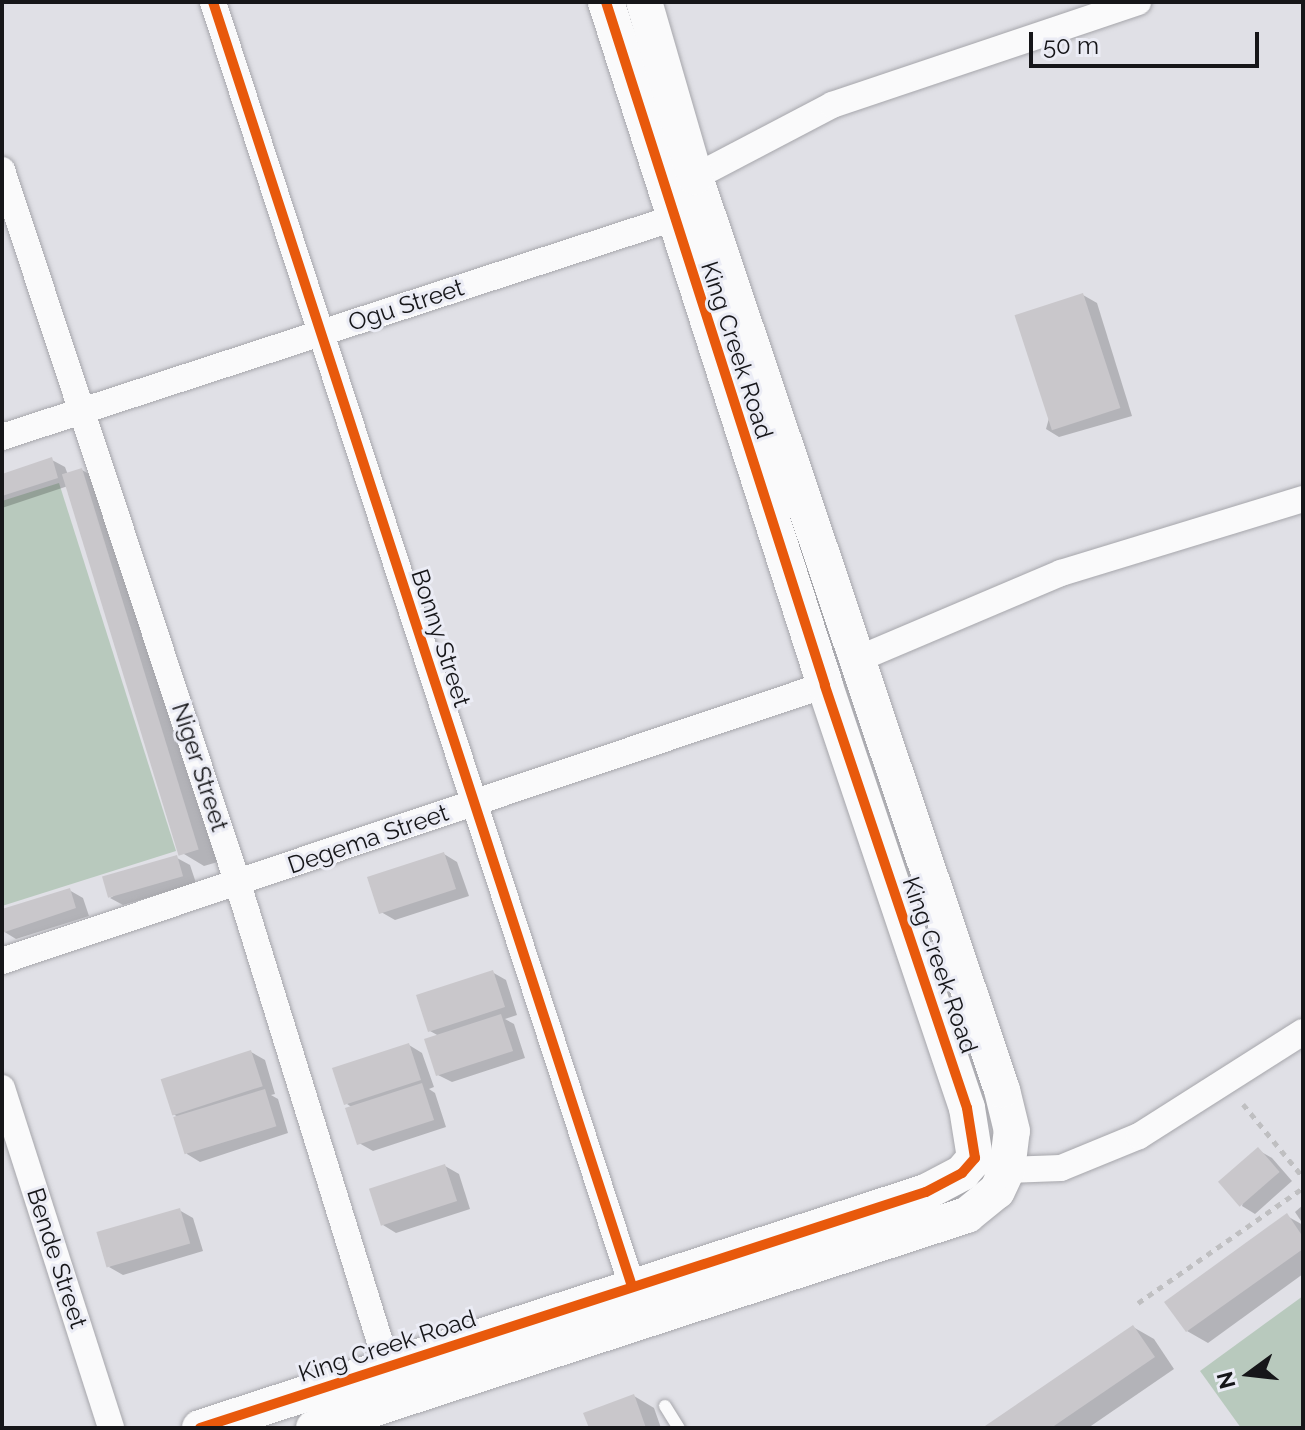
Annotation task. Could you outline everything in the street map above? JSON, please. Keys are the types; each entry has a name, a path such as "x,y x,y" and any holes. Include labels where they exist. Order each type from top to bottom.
{"street":[{"name":"Bonny Street","path":"213,2 632,1286"},
{"name":"King Creek Road","path":"314,1428 967,1215 997,1191 991,1164 967,1108 825,685 606,2"},
{"name":"King Creek Road","path":"200,1428 926,1192 962,1173 991,1164 1012,1131 1002,1090 695,177 644,2"},
{"path":"695,177 832,105 1138,2"},
{"name":"Niger Street","path":"2,170 238,884 388,1368"},
{"name":"Ogu Street","path":"2,437 674,218"},
{"path":"856,660 1061,573 1303,499"},
{"name":"Degema Street","path":"2,961 825,685"},
{"path":"991,1164 1061,1168 1139,1136 1303,1032"},
{"name":"Bende Street","path":"2,1088 111,1428"}],"lane":[{"path":"665,1406 679,1428"}],"path":[{"path":"1224,1083 1303,1177"},
{"path":"1138,1303 1303,1188"}],"green space":[{"path":"59,483 176,851 2,906 2,501"},
{"path":"1303,1296 1303,1428 1241,1428 1200,1371"}],"building":[{"path":"1083,293 1120,408 1052,430 1015,315"},
{"path":"52,457 58,478 2,496 2,474"},
{"path":"82,468 199,850 179,856 62,474"},
{"path":"444,852 456,889 379,914 367,877"},
{"path":"177,855 183,876 108,898 102,876"},
{"path":"70,888 76,908 2,933 2,909"},
{"path":"493,970 505,1007 428,1032 416,995"},
{"path":"501,1014 513,1051 436,1076 424,1039"},
{"path":"409,1043 421,1080 344,1105 332,1068"},
{"path":"251,1050 263,1086 172,1115 161,1079"},
{"path":"422,1083 434,1120 357,1145 345,1108"},
{"path":"265,1089 276,1126 185,1154 173,1117"},
{"path":"1258,1147 1280,1172 1240,1207 1218,1182"},
{"path":"445,1164 457,1201 381,1226 369,1189"},
{"path":"180,1208 190,1244 107,1268 96,1232"},
{"path":"1287,1213 1303,1237 1303,1249 1186,1332 1164,1302"},
{"path":"1133,1325 1155,1357 1051,1428 982,1428"},
{"path":"634,1394 646,1428 589,1428 583,1413"}],"cycle path":[{"path":"213,2 632,1286"},
{"path":"200,1428 926,1192 962,1173 975,1158 967,1108 825,685 606,2"}]}
